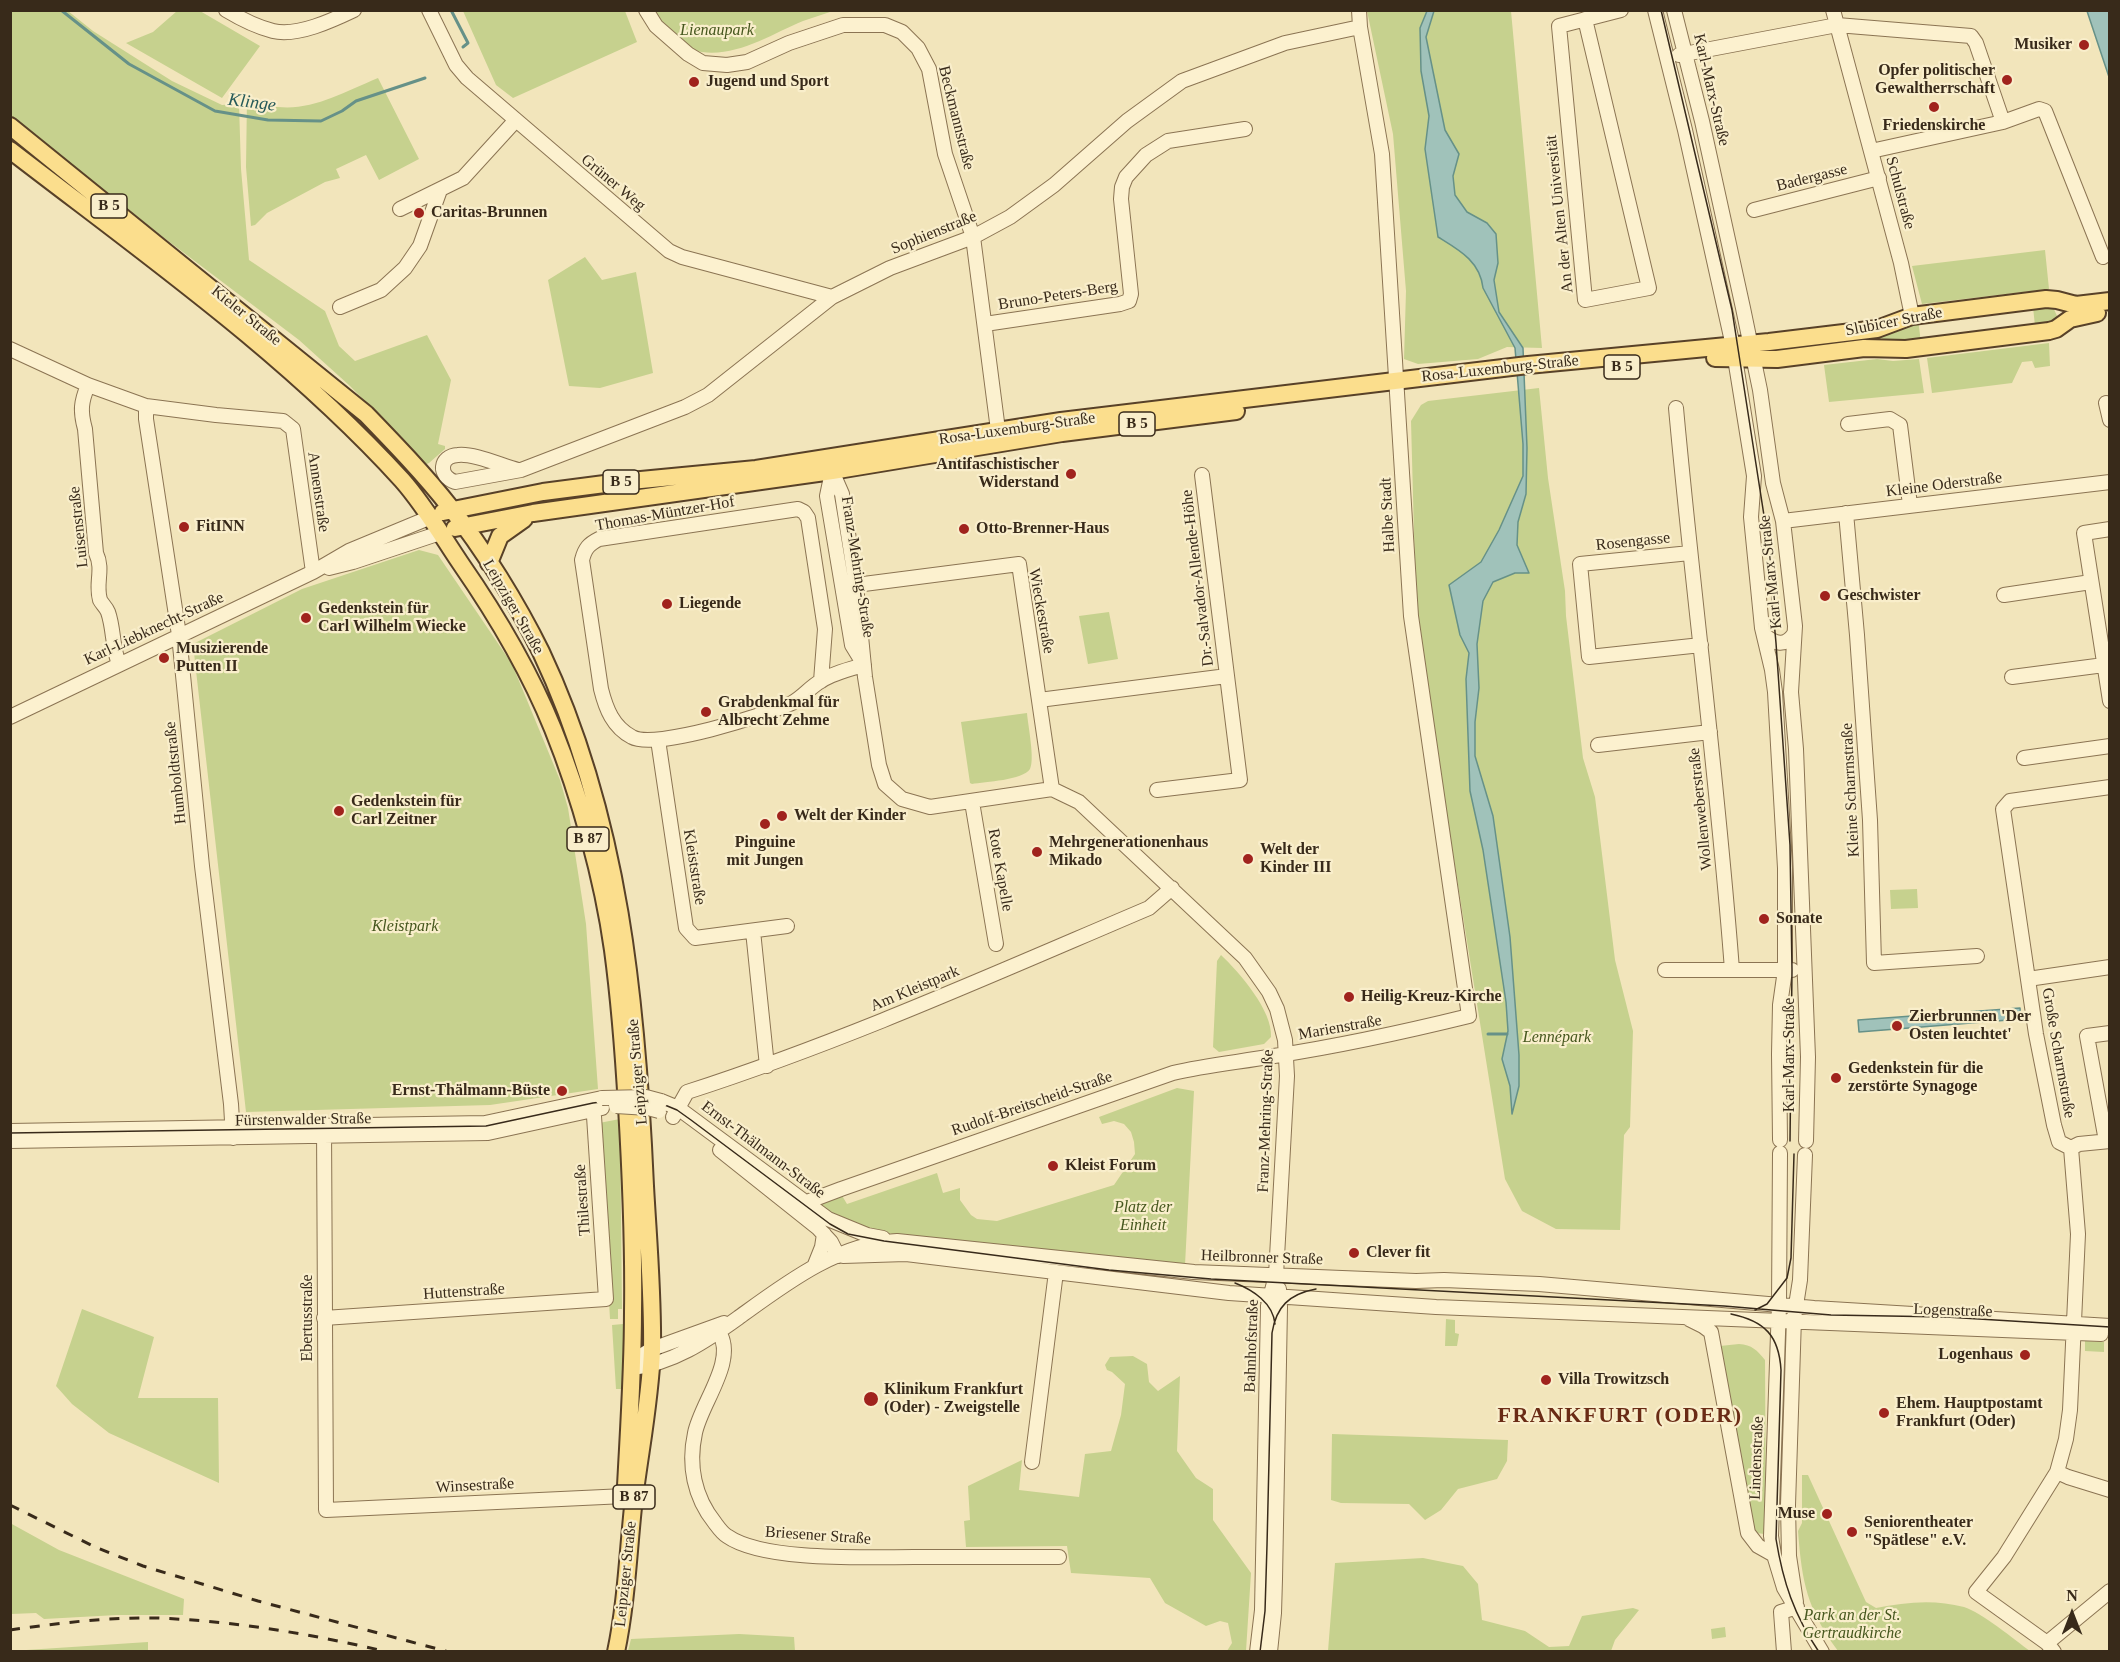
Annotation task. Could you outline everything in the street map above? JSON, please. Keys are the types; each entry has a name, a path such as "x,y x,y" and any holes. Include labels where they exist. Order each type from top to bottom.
{"main road":[{"name":"Kieler Straße","path":"10,126 366,414 414,465 452,509 463,526"},
{"name":"Kieler Straße","path":"10,150 201,298 316,393 404,482 431,517 440,533"},
{"name":"Slubicer Straße","path":"1743,351 1877,328 1912,316 2046,299 2076,305 2109,301"},
{"path":"2063,303 2067,315 2065,322"},
{"name":"Slubicer Straße","path":"1743,351 1777,359 1864,348 1929,347 2049,331 2076,317 2109,310"},
{"name":"Rosa-Luxemburg-Straße","path":"440,533 463,526 533,513 995,437 1062,433 1398,386 1534,370 1743,351"},
{"name":"Rosa-Luxemburg-Straße","path":"431,517 452,509 543,492 756,469 831,465"},
{"path":"489,563 500,536 533,513"},
{"name":"Leipziger Straße","path":"463,526 489,563 540,651 570,722 594,800 612,873 625,941 642,1104 652,1349 649,1395 635,1486 616,1652"},
{"name":"Leipziger Straße","path":"440,533 495,614 526,669 554,730 579,804 599,878 613,947 624,1060 631,1179 632,1368 626,1496 607,1652"}],"street":[{"path":"226,10 245,21 275,32 309,29 354,10"},
{"name":"Grüner Weg","path":"429,10 456,65 467,78 669,251 682,257 832,297"},
{"name":"Beckmannstraße","path":"646,10 656,26 688,54 703,63 727,65 747,62 789,43 843,24 885,25 902,32 918,48 928,69 945,154 973,237 985,324 995,437"},
{"name":"Halbe Stadt","path":"1359,10 1359,27 1382,154 1411,616 1469,1016"},
{"name":"An der Alten Universität","path":"1585,19 1649,288 1585,300 1559,26 1585,19 1621,10"},
{"name":"Karl-Marx-Straße","path":"1655,10 1706,221 1743,351 1760,390 1773,483 1783,520 1794,634 1791,692 1796,749 1808,1057 1800,1280 1796,1306"},
{"name":"Karl-Marx-Straße","path":"1674,10 1686,54 1743,351 1754,476 1751,517 1764,635 1775,692 1785,868 1785,970 1780,1005 1779,1305"},
{"name":"Schulstraße","path":"1833,10 1901,263 1912,316"},
{"path":"1668,57 1837,25 1971,36 1976,43 2003,122"},
{"name":"Sophienstraße","path":"518,470 455,454 446,459 443,465 443,474 448,480 455,482 518,470 698,401 832,297 890,268 973,237 1002,222 1054,185 1127,121 1182,81 1285,43 1359,27"},
{"path":"1871,151 2003,122 2039,109 2045,111 2103,257"},
{"path":"400,209 464,178 515,121"},
{"name":"Bruno-Peters-Berg","path":"985,324 1129,301 1131,294 1121,199 1126,177 1146,155 1168,141 1245,129"},
{"name":"Badergasse","path":"1754,210 1879,178"},
{"path":"340,307 381,290 405,268 420,246 440,190"},
{"path":"10,350 88,385 146,406"},
{"name":"Luisenstraße","path":"88,385 81,402 81,415 86,429 96,552 101,573 98,582 100,600 108,611 115,654 119,664"},
{"path":"2106,403 2109,420"},
{"name":"Annenstraße","path":"146,406 216,416 283,421 292,429 313,572"},
{"name":"Humboldtstraße","path":"146,406 146,419 179,635 202,866 233,1133"},
{"name":"Wollenweberstraße","path":"1676,408 1732,970"},
{"path":"1848,424 1890,419 1900,425 1910,505"},
{"name":"Franz-Mehring-Straße","path":"831,465 842,494 856,585 864,665 879,765 885,784 902,799 930,807 1052,789 1079,802 1223,935 1256,972 1269,992 1283,1025 1287,1076 1276,1275"},
{"name":"Franz-Mehring-Straße","path":"831,465 827,496 852,645 864,665"},
{"name":"Dr.-Salvador-Allende-Höhe","path":"1157,790 1240,780 1202,475"},
{"name":"Kleine Oderstraße","path":"1783,520 2109,482"},
{"name":"Thomas-Müntzer-Hof","path":"821,681 825,629 808,518 804,512 798,509 599,539 589,544 582,560 601,689 606,710 618,726 632,738 658,740 755,717 793,702 821,681 864,665"},
{"name":"Kleine Scharrnstraße","path":"1846,513 1870,820 1874,963 1977,956"},
{"name":"Karl-Liebknecht-Straße","path":"10,717 313,572 349,551 431,517"},
{"path":"2109,529 2084,533 2109,700"},
{"name":"Karl-Liebknecht-Straße","path":"313,572 354,562 440,533"},
{"name":"Rosengasse","path":"1690,553 1580,564 1589,657 1701,645"},
{"name":"Wieckestraße","path":"856,585 1019,564 1052,789"},
{"path":"2004,595 2091,582"},
{"path":"1764,635 1778,643 1786,642 1794,634"},
{"path":"2012,677 2104,665"},
{"name":"Dr.-Salvador-Allende-Höhe","path":"1039,700 1227,676"},
{"path":"1598,745 1710,732"},
{"name":"Kleiststraße","path":"658,740 686,928 695,938 787,926"},
{"path":"2024,758 2109,746"},
{"name":"Große Scharrnstraße","path":"2071,1148 2059,1142 2054,1125 2028,979 2003,809 2010,801 2109,787"},
{"name":"Rote Kapelle","path":"972,802 996,944"},
{"name":"Am Kleistpark","path":"675,1112 687,1092 767,1066 880,1022 1149,908 1172,888"},
{"path":"753,931 767,1066"},
{"path":"2028,979 2109,968"},
{"path":"1665,970 1805,969"},
{"name":"Marienstraße","path":"1286,1054 1386,1036 1469,1016"},
{"path":"2109,1033 2087,1036 2108,1141 2079,1144 2071,1148 2078,1217 2074,1327 2066,1439 2057,1472 2004,1557 1976,1592 2050,1648 2109,1591"},
{"name":"Rudolf-Breitscheid-Straße","path":"801,1207 1173,1073 1203,1066 1286,1054"},
{"name":"Fürstenwalder Straße","path":"10,1141 324,1131 488,1133 598,1104 660,1106"},
{"name":"Thilestraße","path":"598,1104 606,1299"},
{"name":"Ernst-Thälmann-Straße","path":"660,1106 675,1112 801,1207 824,1234 838,1256"},
{"name":"Fürstenwalder Straße","path":"10,1131 233,1133"},
{"name":"Ebertusstraße","path":"324,1131 327,1510"},
{"name":"Ernst-Thälmann-Straße","path":"801,1207 867,1235 897,1241"},
{"path":"838,1256 847,1248 850,1238 845,1227"},
{"path":"814,1267 822,1247 824,1234"},
{"name":"Heilbronner Straße","path":"632,1368 651,1366 685,1352 719,1332 814,1267 856,1247 897,1241 1191,1272 1539,1284 1796,1306"},
{"name":"Heilbronner Straße","path":"838,1256 906,1254 1275,1296 1459,1308 1795,1322"},
{"path":"1032,1462 1056,1272"},
{"name":"Bahnhofstraße","path":"1257,1652 1262,1610 1276,1275"},
{"name":"Bahnhofstraße","path":"1270,1652 1275,1602 1275,1296"},
{"name":"Huttenstraße","path":"324,1318 606,1299"},
{"name":"Lindenstraße","path":"1779,1305 1772,1486 1774,1556 1784,1588 1822,1652"},
{"name":"Lindenstraße","path":"1796,1306 1788,1532 1797,1607"},
{"name":"Logenstraße","path":"1796,1306 2074,1327 2109,1335"},
{"path":"1686,1317 1710,1332 1748,1533 1758,1546 1774,1556"},
{"name":"Heilbronner Straße","path":"632,1368 641,1356 652,1349 737,1318"},
{"name":"Logenstraße","path":"1795,1322 2109,1326"},
{"name":"Briesener Straße","path":"719,1332 725,1341 725,1361 698,1419 691,1466 696,1488 707,1513 725,1536 744,1545 765,1550 820,1556 1059,1557"},
{"path":"2057,1472 2109,1490"},
{"name":"Winsestraße","path":"327,1510 626,1496"},
{"path":"1784,1652 1781,1612 1797,1607"}],"green space":[{"name":"Lienaupark","path":"830,10 830,12 803,21 750,45 721,52 707,52 687,48 665,27 654,11"},
{"path":"10,11 68,11 93,31 172,81 222,105 239,104 241,169 249,260 325,311 339,346 355,361 427,335 451,380 438,444 445,446 445,449 429,463 420,467 393,430 350,386 299,340 159,234 11,116"},
{"path":"177,11 200,11 260,46 222,98 126,43 153,32"},
{"path":"463,11 625,11 637,42 513,98 496,85"},
{"path":"1367,11 1511,11 1542,348 1507,347 1478,359 1418,364 1404,359 1406,291 1393,134"},
{"path":"378,78 419,159 379,180 366,155 336,169 340,178 325,182 267,213 251,226 246,167 247,98 265,105 298,107 329,99"},
{"path":"2045,250 2049,289 1922,304 1912,266"},
{"path":"585,257 602,280 636,272 653,373 600,388 569,386 548,280"},
{"path":"2033,307 2053,307 2057,316 2056,320 2035,326"},
{"path":"1918,319 1921,343 1850,344 1850,341"},
{"path":"2049,343 2050,366 2035,368 2032,361 2022,362 2012,383 1932,393 1927,358"},
{"path":"1877,359 1893,361 1919,359 1924,393 1829,402 1824,365"},
{"name":"Lennépark","path":"1539,388 1548,478 1565,591 1583,758 1595,797 1615,960 1633,1031 1630,1127 1624,1135 1620,1230 1556,1229 1522,1211 1505,1179 1422,660 1416,608 1411,421 1421,405 1428,401"},
{"name":"Kleistpark","path":"419,550 438,555 512,664 560,780 568,808 586,924 598,1089 490,1105 246,1112 193,644 302,589"},
{"path":"1109,612 1118,659 1088,664 1079,616"},
{"path":"1027,713 1032,750 1030,769 1012,778 970,783 961,722"},
{"path":"1917,889 1918,908 1891,909 1890,890"},
{"path":"1221,955 1254,993 1267,1016 1271,1037 1264,1044 1219,1052 1213,1047 1217,961"},
{"name":"Platz der Einheit","path":"1177,1088 1194,1091 1185,1265 1073,1255 892,1234 861,1226 839,1217 818,1203 841,1194 847,1204 937,1173 943,1193 960,1188 960,1200 971,1215 977,1219 997,1221 1114,1185 1135,1154 1134,1142 1131,1132 1124,1124 1114,1121 1102,1124 1099,1117"},
{"path":"620,1119 622,1309 618,1309 618,1319 610,1319 599,1123"},
{"path":"82,1309 154,1337 138,1398 218,1398 219,1483 109,1433 72,1404 56,1386"},
{"path":"1446,1319 1455,1320 1455,1333 1459,1334 1457,1346 1445,1346"},
{"path":"623,1324 625,1389 616,1389 612,1325"},
{"path":"2085,1341 2104,1342 2104,1352 2085,1351"},
{"path":"1739,1344 1754,1349 1765,1360 1766,1529 1764,1534 1757,1533 1752,1527 1720,1346"},
{"path":"1133,1356 1147,1364 1149,1382 1158,1391 1180,1376 1177,1451 1196,1478 1213,1489 1213,1520 1251,1573 1246,1651 1227,1651 1232,1643 1228,1623 1220,1621 1206,1626 1165,1603 1150,1578 1071,1573 1067,1546 966,1547 964,1521 970,1520 968,1486 1022,1460 1019,1490 1079,1497 1085,1454 1111,1451 1121,1415 1125,1384 1107,1370 1105,1365 1110,1357"},
{"path":"1332,1434 1508,1440 1507,1461 1497,1479 1458,1489 1441,1510 1425,1520 1409,1504 1341,1503 1331,1500"},
{"name":"Park an der St. Gertraudkirche","path":"1802,1475 1808,1475 1866,1602 1876,1608 1920,1602 1964,1607 1988,1620 2030,1651 1838,1651 1819,1622 1804,1581 1798,1531 1802,1523"},
{"path":"10,1523 59,1550 184,1599 183,1615 117,1615 44,1619 36,1613 11,1614"},
{"path":"1423,1558 1463,1566 1478,1584 1482,1620 1525,1631 1549,1647 1569,1646 1582,1616 1633,1608 1639,1610 1615,1640 1611,1651 1328,1651 1335,1563"},
{"path":"1725,1627 1726,1637 1712,1639 1711,1629"},
{"path":"739,1634 794,1637 795,1651 628,1651 631,1639"},
{"path":"148,1642 148,1651 11,1651"}],"water":[{"path":"1427,11 1434,11 1426,37 1445,130 1459,154 1453,176 1455,195 1467,212 1487,223 1496,234 1498,263 1494,280 1499,312 1523,348 1527,448 1526,494 1518,522 1517,545 1529,573 1515,573 1493,582 1483,601 1477,644 1479,688 1475,722 1475,756 1493,816 1510,937 1519,1055 1519,1086 1512,1114 1510,1086 1502,1059 1508,1031 1506,1002 1483,850 1470,791 1466,679 1469,653 1460,635 1449,585 1481,562 1499,530 1523,476 1523,444 1515,348 1483,288 1478,270 1461,252 1438,237 1425,149 1429,116 1421,71 1420,28"},
{"path":"2087,11 2109,11 2109,77"},
{"name":"Zierbrunnen 'Der Osten leuchtet'","path":"2020,1008 2021,1019 1859,1032 1858,1020"}],"waterway":[{"name":"Klinge","path":"61,10 129,64 215,111 268,120 321,121 356,101 425,78"},
{"name":"Klinge","path":"451,10 468,43 463,47"},
{"path":"1488,1034 1507,1034"}],"tram line":[{"path":"1661,10 1732,310 1765,522 1790,845 1792,970 1790,1141"},
{"path":"10,1133 486,1126 593,1103 624,1099 647,1100 677,1110 830,1224 848,1234 884,1241 1109,1270 1211,1279 1724,1306 1831,1315 1946,1317 2110,1327"},
{"path":"1755,1310 1767,1304 1787,1278 1791,1258 1794,1154"},
{"path":"1235,1283 1261,1298 1270,1310 1275,1324"},
{"path":"1260,1652 1265,1611 1272,1333 1277,1316 1285,1303 1298,1294 1316,1289"},
{"path":"1731,1314 1753,1321 1768,1332 1780,1358 1776,1539 1782,1570 1791,1598 1819,1652"}],"railway":[{"path":"10,1505 95,1547 143,1566 258,1601 449,1652"},
{"path":"10,1630 65,1623 157,1618 273,1629 388,1652"}],"place":[{"name":"Musiker","path":"2084,45"},
{"name":"Opfer politischer Gewaltherrschaft","path":"2007,80"},
{"name":"Jugend und Sport","path":"694,82"},
{"name":"Friedenskirche","path":"1934,107"},
{"name":"Caritas-Brunnen","path":"419,213"},
{"name":"Antifaschistischer Widerstand","path":"1071,474"},
{"name":"FitINN","path":"184,527"},
{"name":"Otto-Brenner-Haus","path":"964,529"},
{"name":"Geschwister","path":"1825,596"},
{"name":"Liegende","path":"667,604"},
{"name":"Gedenkstein für Carl Wilhelm Wiecke","path":"306,618"},
{"name":"Musizierende Putten II","path":"164,658"},
{"name":"Grabdenkmal für Albrecht Zehme","path":"706,712"},
{"name":"Gedenkstein für Carl Zeitner","path":"339,811"},
{"name":"Welt der Kinder","path":"782,816"},
{"name":"Pinguine mit Jungen","path":"765,824"},
{"name":"Mehrgenerationenhaus Mikado","path":"1037,852"},
{"name":"Welt der Kinder III","path":"1248,859"},
{"name":"Sonate","path":"1764,919"},
{"name":"Heilig-Kreuz-Kirche","path":"1349,997"},
{"name":"Zierbrunnen 'Der Osten leuchtet'","path":"1897,1026"},
{"name":"Gedenkstein für die zerstörte Synagoge","path":"1836,1078"},
{"name":"Ernst-Thälmann-Büste","path":"562,1091"},
{"name":"Kleist Forum","path":"1053,1166"},
{"name":"Clever fit","path":"1354,1253"},
{"name":"Logenhaus","path":"2025,1355"},
{"name":"Villa Trowitzsch","path":"1546,1380"},
{"name":"Klinikum Frankfurt (Oder) - Zweigstelle","path":"871,1399"},
{"name":"Ehem. Hauptpostamt Frankfurt (Oder)","path":"1884,1413"},
{"name":"Muse","path":"1827,1514"},
{"name":"Seniorentheater \"Spätlese\" e.V.","path":"1852,1532"}],"district":[{"name":"FRANKFURT (ODER)","path":"1620,1416"}]}
